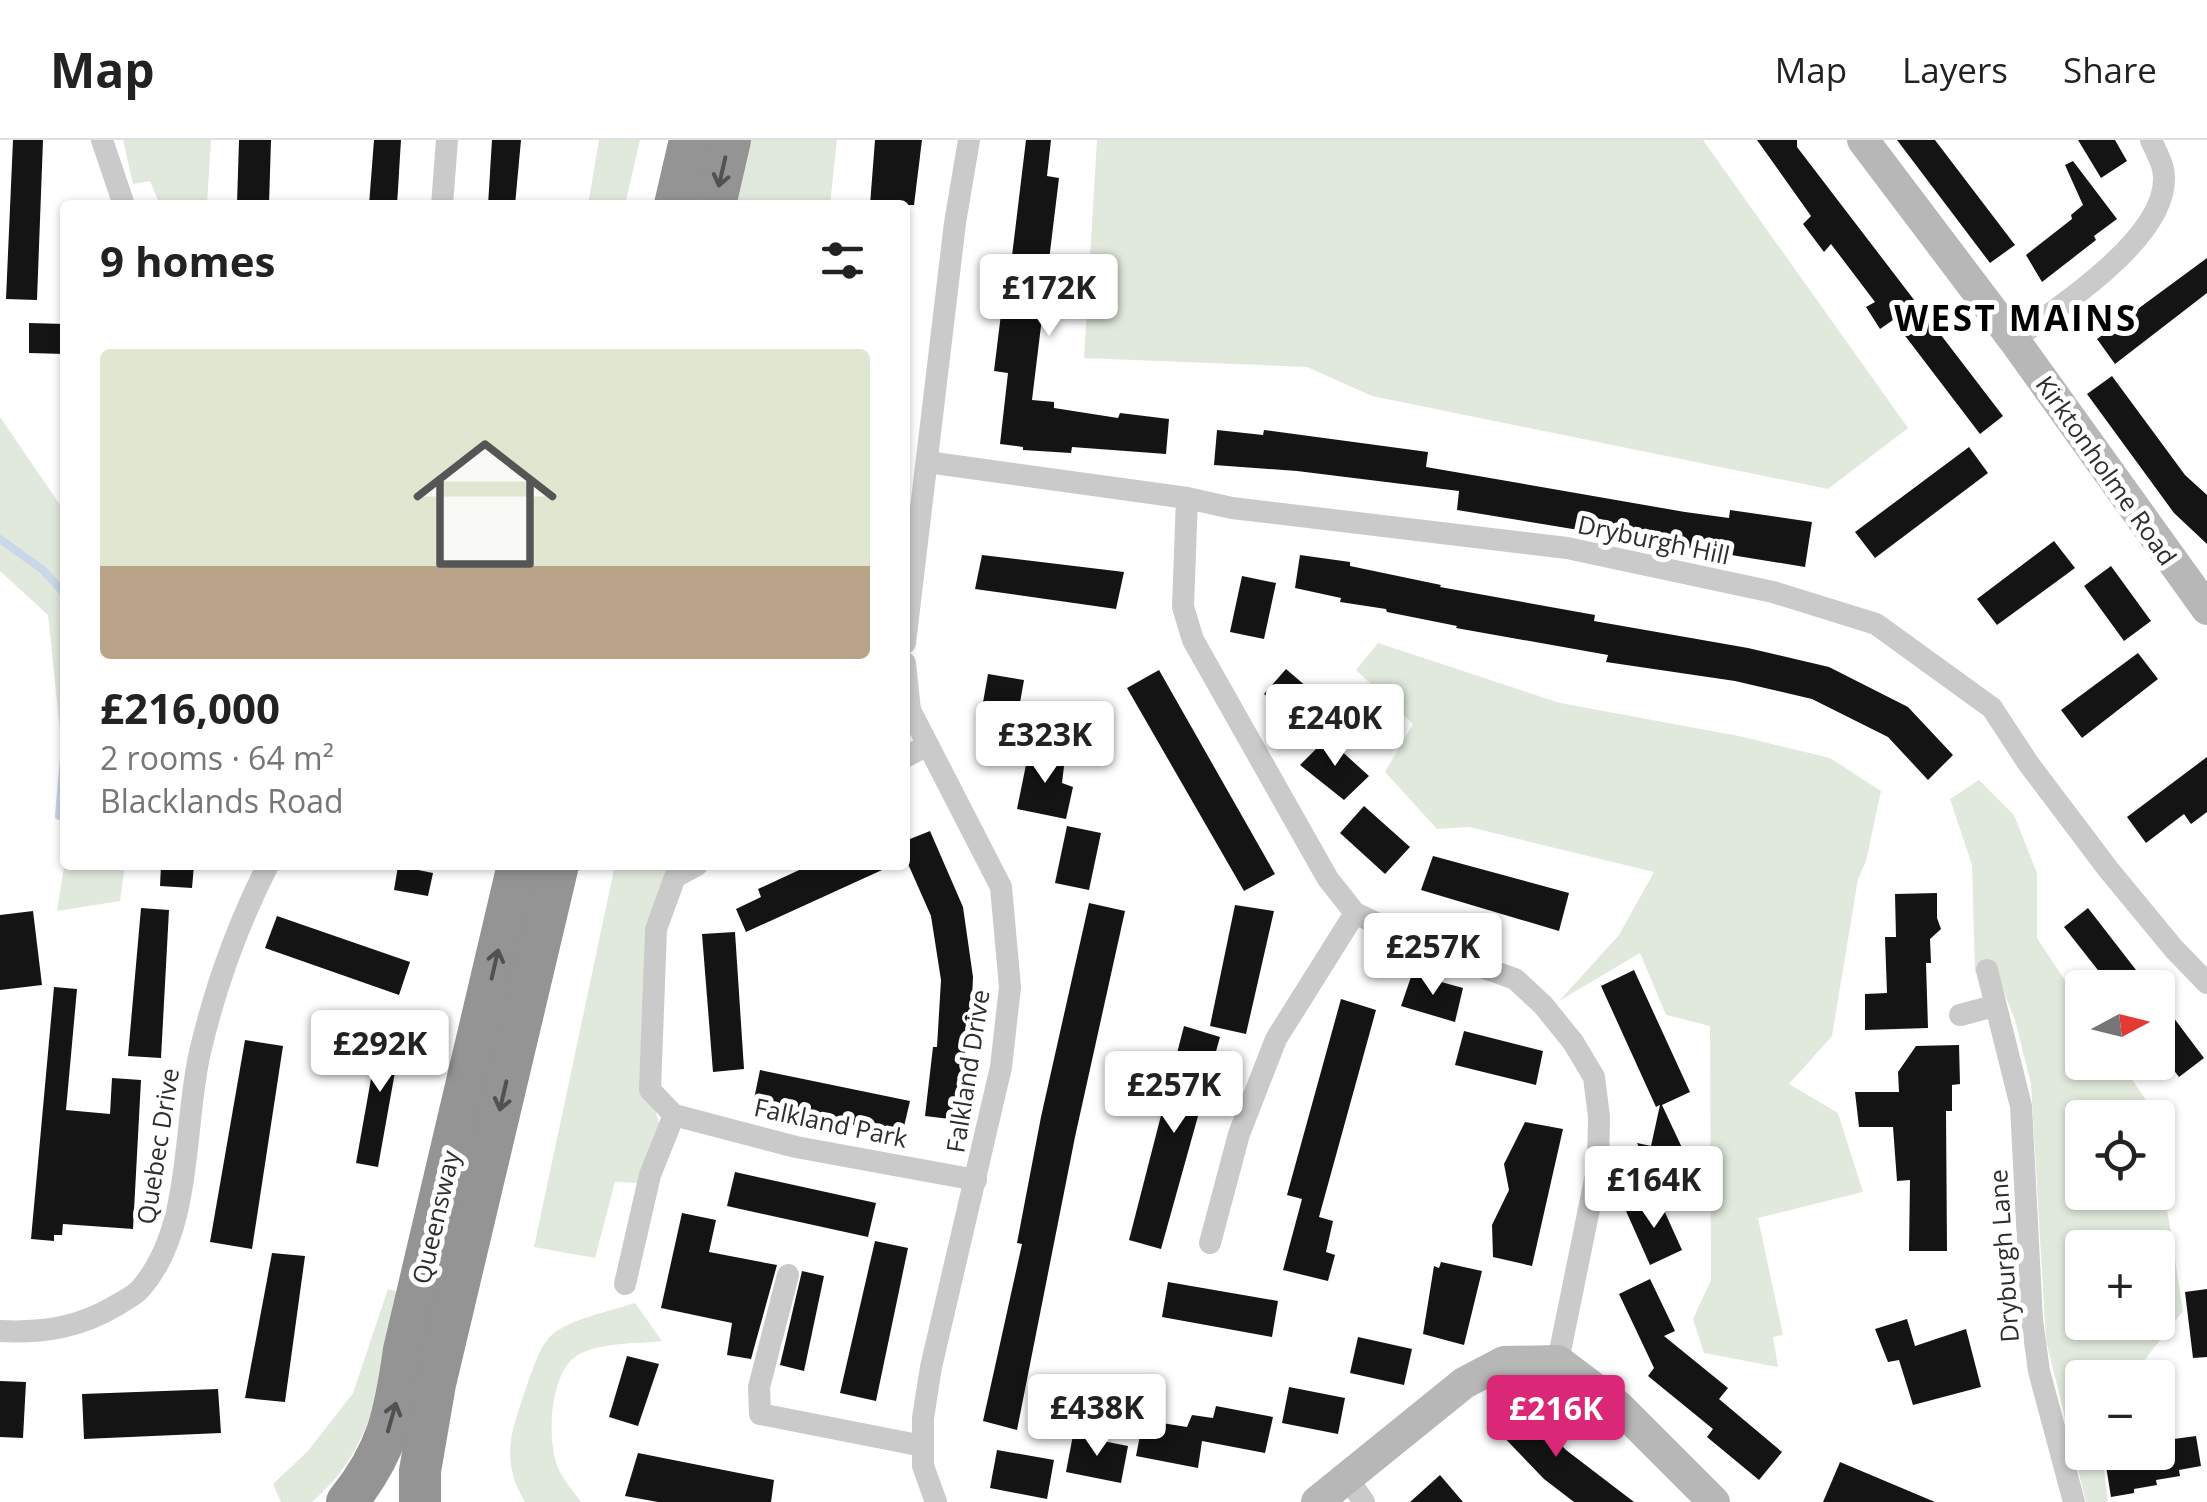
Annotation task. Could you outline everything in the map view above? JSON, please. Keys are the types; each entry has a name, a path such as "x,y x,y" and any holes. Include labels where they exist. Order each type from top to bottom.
{"highway":[{"path":"676,200 690,140"},
{"path":"716,200 730,140"},
{"name":"Queensway","path":"346,1502 376,1463 396,1402 404,1350 517,870"},
{"name":"Queensway","path":"420,1502 420,1471 435,1384 557,870"}],"street":[{"path":"102,140 122,200"},
{"path":"442,200 447,140"},
{"path":"910,602 955,223 969,140"},
{"name":"Kirktonholme Road","path":"1862,140 2014,340 2207,608"},
{"path":"2014,340 2136,242 2160,201 2164,170 2151,140"},
{"name":"Dryburgh Hill","path":"927,462 1187,498 1232,508 1567,548 1774,592 1876,624 1992,708 2101,860 2207,983"},
{"path":"1187,498 1184,607 1193,640 1328,879 1355,913 1423,946 1515,979 1544,1005 1574,1042 1594,1077 1600,1117 1598,1166 1558,1360"},
{"name":"Falkland Drive","path":"910,710 1001,888 1010,987 1000,1066 931,1366 923,1418 923,1466 936,1502"},
{"path":"910,754 928,745"},
{"name":"Quebec Drive","path":"0,1331 36,1333 64,1329 106,1312 140,1290 165,1254 178,1199 200,1053 231,947 266,870"},
{"path":"625,1284 650,1175 674,1115 650,1090 656,929 675,876 687,870"},
{"path":"1210,1243 1238,1134 1276,1039 1355,913"},
{"name":"Dryburgh Lane","path":"1986,970 2021,1106 2032,1320 2039,1371 2074,1502"},
{"path":"1960,1015 1994,1006"},
{"name":"Falkland Park","path":"674,1115 796,1146 976,1180"},
{"path":"788,1275 759,1387 760,1414 923,1446"},
{"path":"1317,1502 1355,1489 1464,1382 1504,1362 1558,1360 1618,1406 1714,1502"}],"shaded area":[{"path":"123,140 211,140 207,200 158,200 150,181 133,184"},
{"path":"599,140 640,140 626,200 589,200"},
{"path":"751,140 837,140 831,200 736,200"},
{"path":"1097,140 1703,140 1908,428 1828,489 1372,396 1307,367 1084,358"},
{"path":"0,417 60,505 60,731 48,615 0,571"},
{"path":"1378,643 1560,703 1739,736 1830,758 1881,791 1866,861 1858,879 1832,1036 1789,1084 1838,1113 1863,1192 1758,1218 1783,1335 1773,1337 1778,1367 1704,1353 1693,1319 1711,1280 1710,1026 1666,1015 1640,953 1559,1001 1619,935 1654,872 1469,827 1437,829 1385,772 1413,724 1356,670"},
{"path":"1979,780 2014,815 2037,873 2037,938 2065,980 2065,1080 2132,1080 2146,1100 2065,1100 2065,1210 2167,1210 2170,1230 2065,1230 2065,1340 2160,1340 2144,1360 2065,1360 2065,1417 2046,1341 2031,1084 2015,1020 1994,967 1975,973 1972,865 1950,799"},
{"path":"63,870 124,870 120,901 57,911"},
{"path":"614,870 668,870 645,926 641,1069 660,1125 639,1183 615,1182 595,1258 534,1247"},
{"path":"2175,1260 2183,1311 2175,1321"},
{"path":"388,1289 400,1292 382,1378 364,1432 334,1480 312,1502 281,1502 273,1484 308,1451 353,1393"},
{"path":"635,1303 662,1341 608,1346 578,1355 568,1363 556,1391 552,1426 555,1458 581,1502 525,1502 512,1471 511,1442 517,1414 542,1348 565,1326"},
{"path":"2078,1470 2104,1470 2108,1502 2086,1502"}],"building":[{"path":"13,140 43,140 37,300 6,299"},
{"path":"239,140 271,140 269,200 237,200"},
{"path":"374,140 401,140 397,200 369,200"},
{"path":"492,140 521,140 515,200 488,200"},
{"path":"875,140 922,140 914,205 910,205 910,200 870,200"},
{"path":"1026,140 1051,140 1047,176 1059,178 1032,400 1054,402 1054,408 1118,418 1120,413 1169,419 1166,454 1072,447 1071,453 1023,450 1000,444 1008,373 994,371 1001,314 1005,314"},
{"path":"1757,140 1797,140 1797,147 2003,416 1980,434 1893,320 1880,329 1866,307 1875,302 1831,244 1824,252 1803,224 1811,216"},
{"path":"1897,140 1935,140 2015,245 1990,263"},
{"path":"2078,140 2115,140 2127,161 2101,178"},
{"path":"2073,161 2117,219 2042,282 2026,255 2072,219 2071,215 2083,205 2065,165"},
{"path":"2207,258 2207,293 2115,364 2097,339"},
{"path":"29,323 60,324 60,354 29,353"},
{"path":"2112,376 2185,475 2207,495 2207,544 2174,513 2087,394"},
{"path":"1217,430 1263,435 1264,430 1428,452 1426,467 1685,512 1729,518 1730,510 1812,522 1805,567 1457,510 1459,491 1214,465"},
{"path":"1969,447 1988,473 1875,558 1855,532"},
{"path":"2054,541 2075,568 1997,625 1977,599"},
{"path":"982,555 1124,572 1116,609 975,589"},
{"path":"1300,555 1350,562 1350,566 1440,587 1595,615 1594,621 1748,648 1829,667 1908,707 1953,755 1928,780 1888,737 1812,699 1735,681 1606,662 1608,655 1456,628 1386,609 1340,602 1341,598 1295,588"},
{"path":"2111,566 2151,621 2124,641 2084,586"},
{"path":"1242,576 1276,583 1264,639 1230,632"},
{"path":"2138,653 2158,679 2082,738 2061,710"},
{"path":"1286,669 1329,706 1307,731 1264,694"},
{"path":"1159,670 1275,874 1244,891 1127,688"},
{"path":"988,674 1024,680 1014,737 978,731"},
{"path":"1327,738 1369,776 1344,800 1300,765"},
{"path":"1029,750 1065,758 1062,783 1073,787 1066,819 1017,809"},
{"path":"2207,757 2207,812 2191,824 2184,814 2146,843 2127,817"},
{"path":"1364,806 1410,847 1385,874 1340,833"},
{"path":"1067,826 1101,833 1089,890 1055,883"},
{"path":"930,831 963,907 973,977 970,1044 966,1043 958,1120 925,1116 933,1047 937,1047 941,980 931,916 910,868 910,839"},
{"path":"1433,856 1569,893 1559,931 1421,890"},
{"path":"161,870 194,870 192,888 160,886"},
{"path":"397,870 433,873 428,896 394,890"},
{"path":"799,870 882,870 746,932 736,909 761,897 758,889"},
{"path":"1937,893 1941,929 1930,939 1931,963 1926,963 1928,1028 1865,1030 1865,994 1887,993 1885,937 1896,937 1895,894"},
{"path":"1089,903 1125,911 1017,1430 983,1421 1022,1244 1017,1243 1041,1117"},
{"path":"1235,905 1274,911 1246,1034 1210,1026"},
{"path":"141,908 169,910 161,1058 128,1056"},
{"path":"2088,908 2136,970 2098,970 2064,927"},
{"path":"33,911 42,985 0,990 0,915"},
{"path":"277,916 410,962 399,995 265,948"},
{"path":"735,932 744,1069 713,1072 702,934"},
{"path":"1634,970 1690,1092 1662,1105 1691,1167 1657,1184 1637,1143 1651,1146 1660,1105 1656,1107 1601,986"},
{"path":"1412,974 1463,988 1455,1022 1401,1006"},
{"path":"54,987 77,989 66,1110 110,1114 112,1078 141,1080 133,1229 63,1224 62,1235 54,1235 54,1241 31,1239"},
{"path":"1341,999 1376,1010 1319,1217 1333,1221 1326,1252 1335,1255 1328,1281 1283,1270 1302,1199 1287,1195"},
{"path":"2175,1020 2204,1058 2179,1077 2175,1072"},
{"path":"381,1023 403,1027 378,1167 356,1163"},
{"path":"1184,1026 1220,1037 1161,1249 1129,1240"},
{"path":"1464,1031 1543,1051 1536,1085 1455,1065"},
{"path":"245,1040 283,1046 252,1249 210,1242"},
{"path":"1959,1045 1960,1084 1952,1085 1952,1111 1946,1111 1947,1251 1909,1251 1910,1180 1897,1181 1893,1127 1859,1127 1855,1092 1899,1092 1898,1072 1916,1046"},
{"path":"760,1070 910,1101 902,1135 753,1104"},
{"path":"1525,1122 1563,1129 1532,1266 1493,1257 1492,1225 1509,1190 1504,1164"},
{"path":"735,1172 876,1203 868,1237 727,1206"},
{"path":"1658,1197 1682,1250 1650,1265 1626,1211"},
{"path":"682,1213 716,1220 709,1252 777,1265 751,1359 727,1355 732,1323 661,1308"},
{"path":"875,1241 908,1248 876,1401 840,1393"},
{"path":"272,1253 305,1256 285,1402 245,1398"},
{"path":"1441,1262 1482,1271 1464,1345 1423,1334 1434,1266 1439,1268"},
{"path":"802,1271 824,1276 804,1371 780,1365"},
{"path":"1650,1279 1675,1331 1664,1336 1728,1388 1719,1399 1782,1452 1759,1480 1707,1437 1713,1429 1648,1376 1654,1368 1619,1294"},
{"path":"1168,1282 1278,1301 1272,1337 1162,1317"},
{"path":"2207,1289 2207,1357 2193,1358 2185,1292"},
{"path":"1907,1319 1915,1346 1966,1329 1981,1387 1913,1405 1899,1360 1888,1362 1875,1329"},
{"path":"1358,1337 1412,1349 1404,1385 1350,1373"},
{"path":"627,1356 659,1364 638,1426 609,1417"},
{"path":"0,1381 26,1382 23,1438 0,1437"},
{"path":"1289,1387 1345,1398 1338,1434 1282,1423"},
{"path":"218,1389 221,1433 84,1439 82,1394"},
{"path":"1522,1403 1566,1450 1634,1502 1574,1502 1544,1479 1495,1428"},
{"path":"1216,1406 1273,1417 1265,1453 1202,1441 1198,1468 1136,1456 1143,1420 1187,1427 1192,1415 1213,1418"},
{"path":"1073,1435 1128,1446 1121,1483 1066,1472"},
{"path":"2196,1436 2201,1466 2179,1470 2180,1476 2156,1480 2157,1485 2134,1489 2134,1493 2111,1497 2107,1470 2175,1470 2175,1439"},
{"path":"997,1450 1054,1460 1047,1499 990,1488"},
{"path":"638,1453 774,1480 771,1502 658,1502 625,1496"},
{"path":"1840,1462 1935,1502 1823,1502"},
{"path":"1440,1475 1463,1502 1410,1502"}],"waterway":[{"path":"0,539 43,570 60,589"},
{"path":"59,816 60,804"}],"district":[{"name":"WEST MAINS","path":"2016,317"}]}
